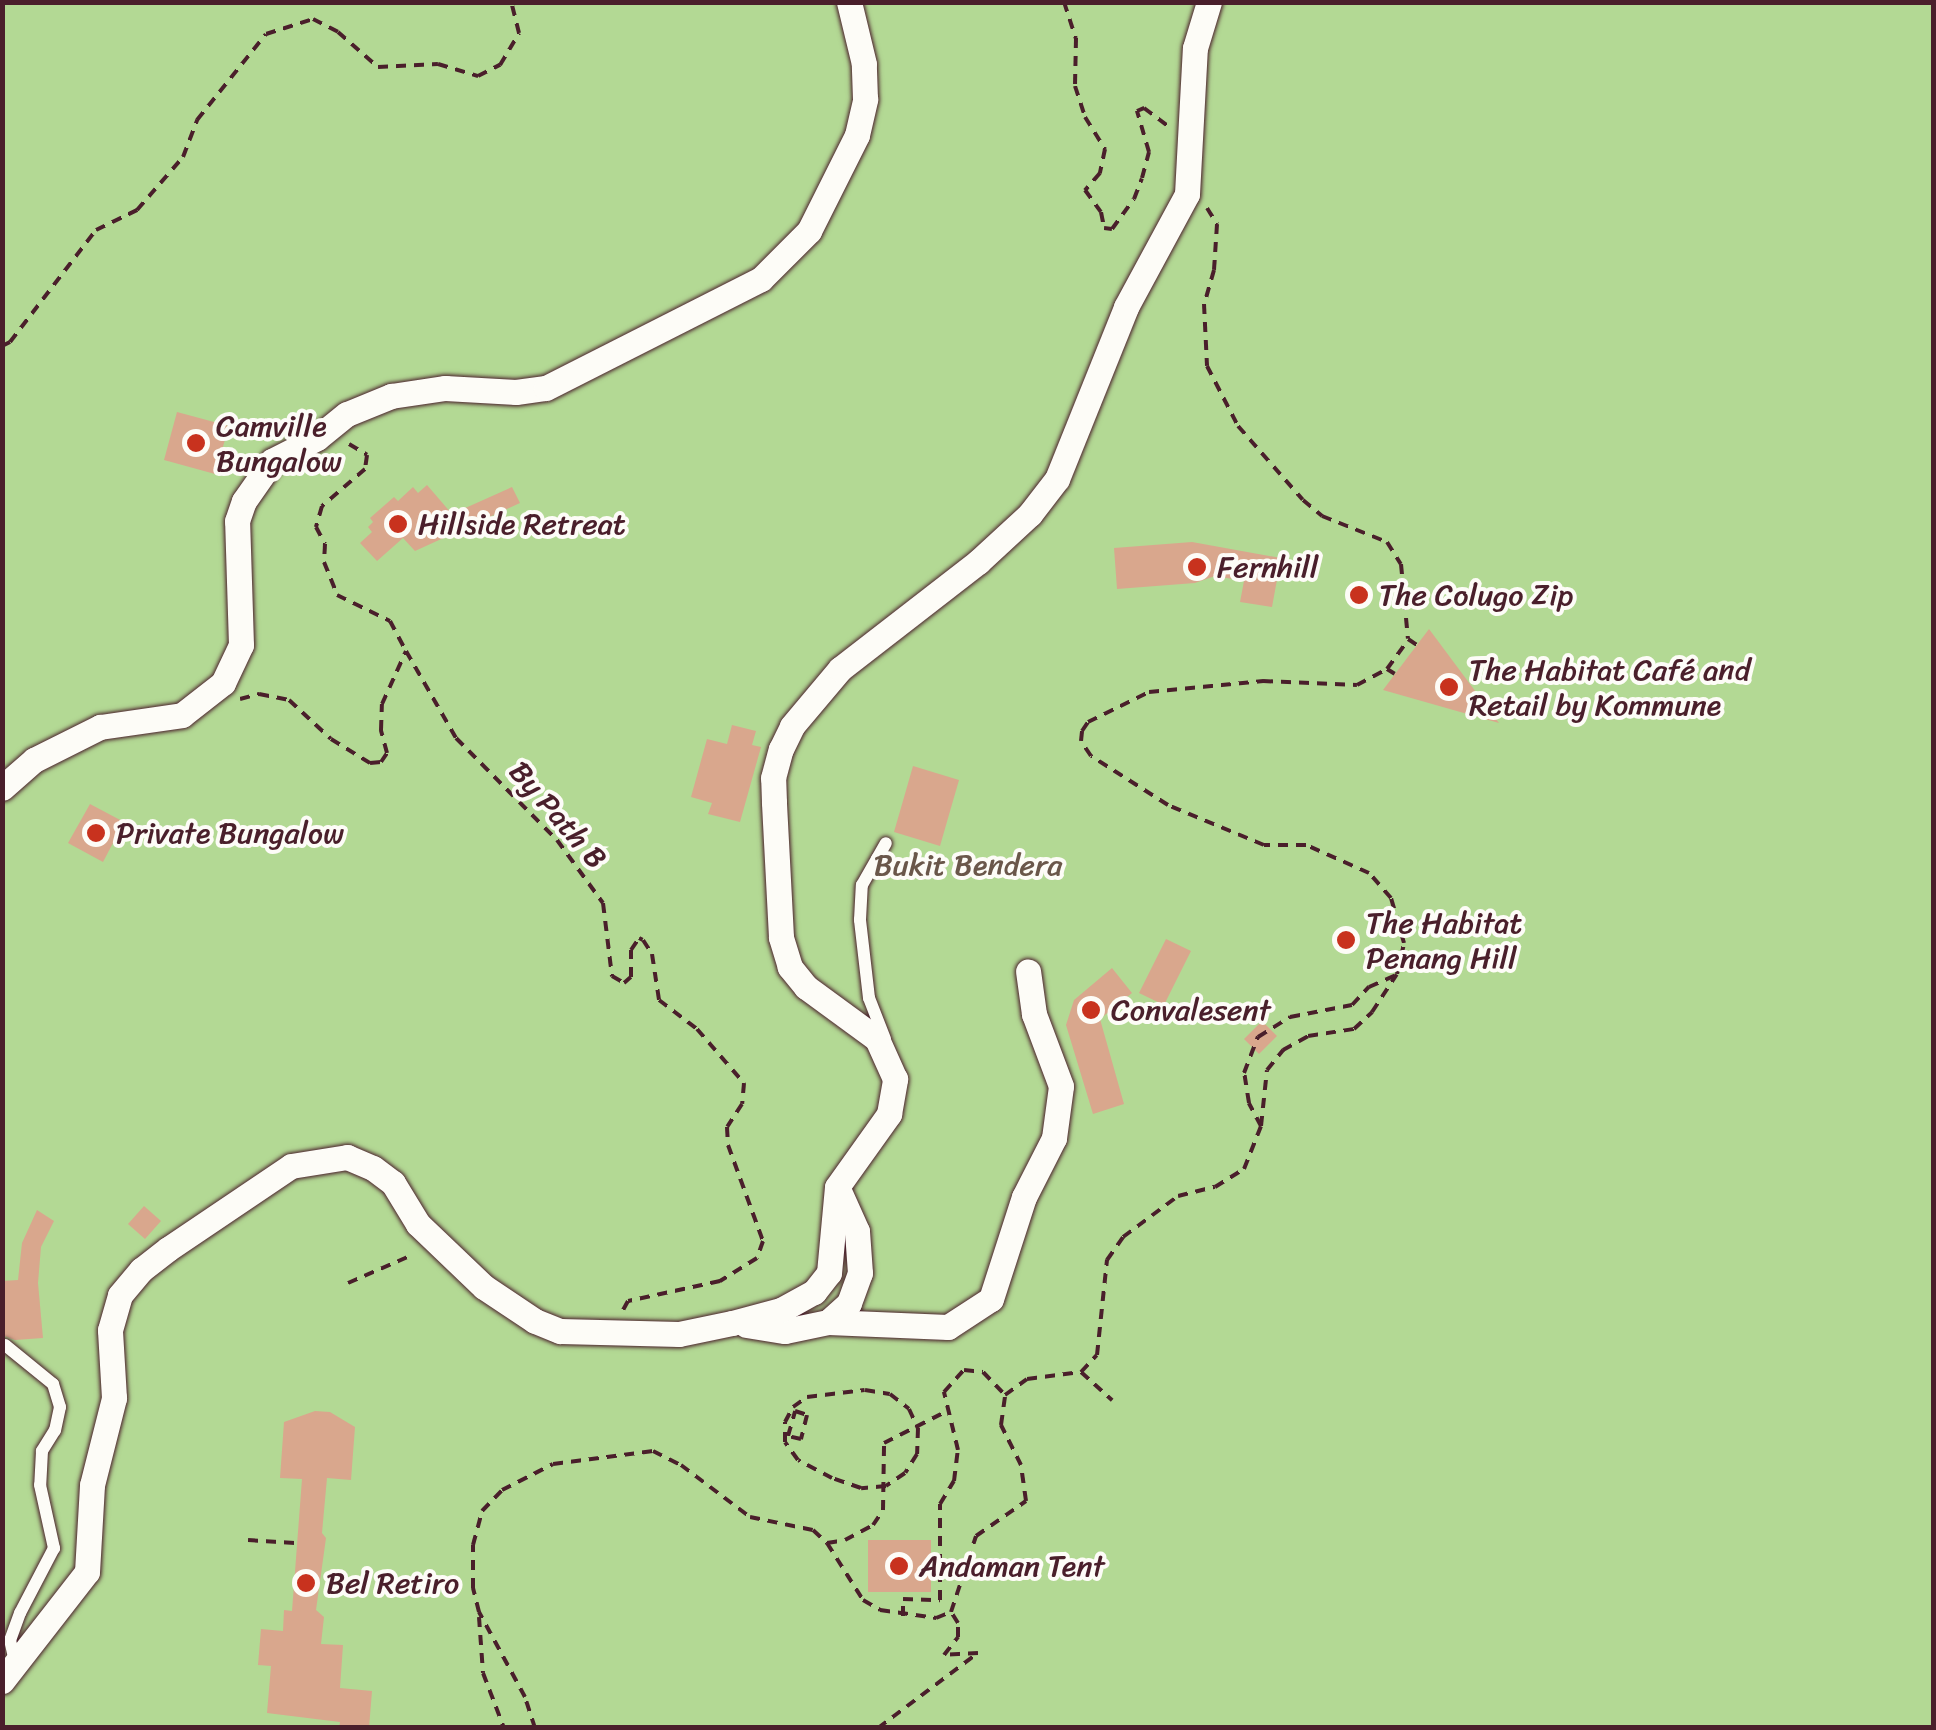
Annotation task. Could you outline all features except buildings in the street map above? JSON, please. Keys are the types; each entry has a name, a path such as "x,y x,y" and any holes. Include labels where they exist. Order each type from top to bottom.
{"street":[{"path":"2,788 34,760 100,727 182,715 223,683 240,645 237,522 244,501 272,461 317,438 347,414 392,396 445,388 516,392 546,388 761,279 810,231 858,135 865,99 864,64 850,2"},
{"path":"9,1672 87,1572 92,1485 114,1398 112,1315 120,1295 140,1270 291,1166 347,1157 393,1184 418,1224 484,1287 535,1321 560,1332 679,1334 732,1323 781,1310 814,1292 829,1273 837,1187 895,1097 889,1056 878,1039 806,987 790,967 781,937 773,778 781,749 792,726 840,669 948,588 1030,514 1063,466 1126,307 1187,194 1194,48 1208,2"},
{"path":"732,1323 786,1331 828,1322 948,1327 991,1299 1024,1198 1054,1138 1061,1086 1034,1014 1028,971"},
{"path":"828,1322 849,1303 860,1273 857,1231 837,1187"}],"lane":[{"path":"886,843 862,885 860,920 869,998 889,1056"},
{"path":"5,1345 53,1384 60,1407 55,1430 42,1452 40,1485 54,1548 10,1640 9,1672"}],"path":[{"path":"2,346 10,342 96,230 136,210 183,157 197,120 266,34 313,19 338,32 378,67 438,64 478,76 500,65 519,33 511,2"},
{"path":"1064,2 1076,38 1072,76 1085,117 1105,149 1100,174 1085,190 1101,212 1104,228 1112,229 1134,200 1142,178 1149,152 1137,111 1144,108 1162,125 1188,128"},
{"path":"534,1728 525,1697 479,1612 473,1588 473,1545 482,1511 502,1490 553,1464 586,1456 653,1451 681,1465 750,1517 802,1526 827,1543 863,1600 903,1616 936,1618 951,1612 976,1536 1026,1500 1021,1465 1001,1424 1005,1394 1027,1378 1081,1372 1097,1355 1107,1260 1123,1237 1178,1196 1215,1188 1244,1169 1262,1126 1268,1070 1282,1050 1308,1036 1354,1029 1386,996 1397,974 1404,944 1391,898 1368,874 1306,845 1264,844 1168,805 1091,756 1081,742 1088,722 1149,692 1263,681 1357,685 1387,668 1408,639 1401,564 1386,542 1322,516 1304,500 1238,426 1207,366 1204,304 1214,270 1217,224 1209,210 1187,194"},
{"path":"226,703 258,694 289,700 331,740 370,763 381,762 387,753 382,704 406,651 390,621 337,595 324,562 325,544 316,528 322,506 365,469 367,455 350,444 317,438"},
{"path":"1408,639 1417,645"},
{"name":"By Path B","path":"406,651 456,738 557,840 603,903 612,976 624,983 631,978 631,950 639,938 643,940 652,954 658,1000 697,1029 744,1083 742,1104 727,1126 728,1145 763,1241 757,1258 720,1281 628,1301 606,1334"},
{"path":"1387,668 1396,674"},
{"path":"1262,1126 1249,1103 1244,1073 1258,1038 1290,1017 1352,1005 1369,987 1397,974"},
{"path":"348,1283 413,1258 407,1205"},
{"path":"903,1616 902,1599 940,1600 940,1504 954,1481 958,1450 944,1392 964,1370 983,1372 1005,1394"},
{"path":"1081,1372 1112,1400"},
{"path":"788,1423 785,1442 798,1460 860,1488 886,1486 905,1473 917,1454 914,1418 890,1394 865,1390 806,1398 793,1407 788,1423 788,1436 801,1439 807,1415 795,1411 788,1423"},
{"path":"827,1543 845,1540 872,1525 882,1510 884,1442 947,1410"},
{"path":"248,1540 295,1544"},
{"path":"479,1612 477,1641 483,1673 504,1728"},
{"path":"878,1728 978,1653 944,1655 958,1637 958,1623 951,1612"}],"green space":[{"name":"Bukit Bendera","path":"3,3 1933,3 1933,1727 3,1728"}],"place":[{"name":"Camville Bungalow","path":"196,443"},
{"name":"Hillside Retreat","path":"398,524"},
{"name":"Fernhill","path":"1197,567"},
{"name":"The Colugo Zip","path":"1359,595"},
{"name":"The Habitat Café and Retail by Kommune","path":"1449,687"},
{"name":"Private Bungalow","path":"96,833"},
{"name":"The Habitat Penang Hill","path":"1346,940"},
{"name":"Convalesent","path":"1091,1010"},
{"name":"Andaman Tent","path":"899,1566"},
{"name":"Bel Retiro","path":"306,1583"}]}
